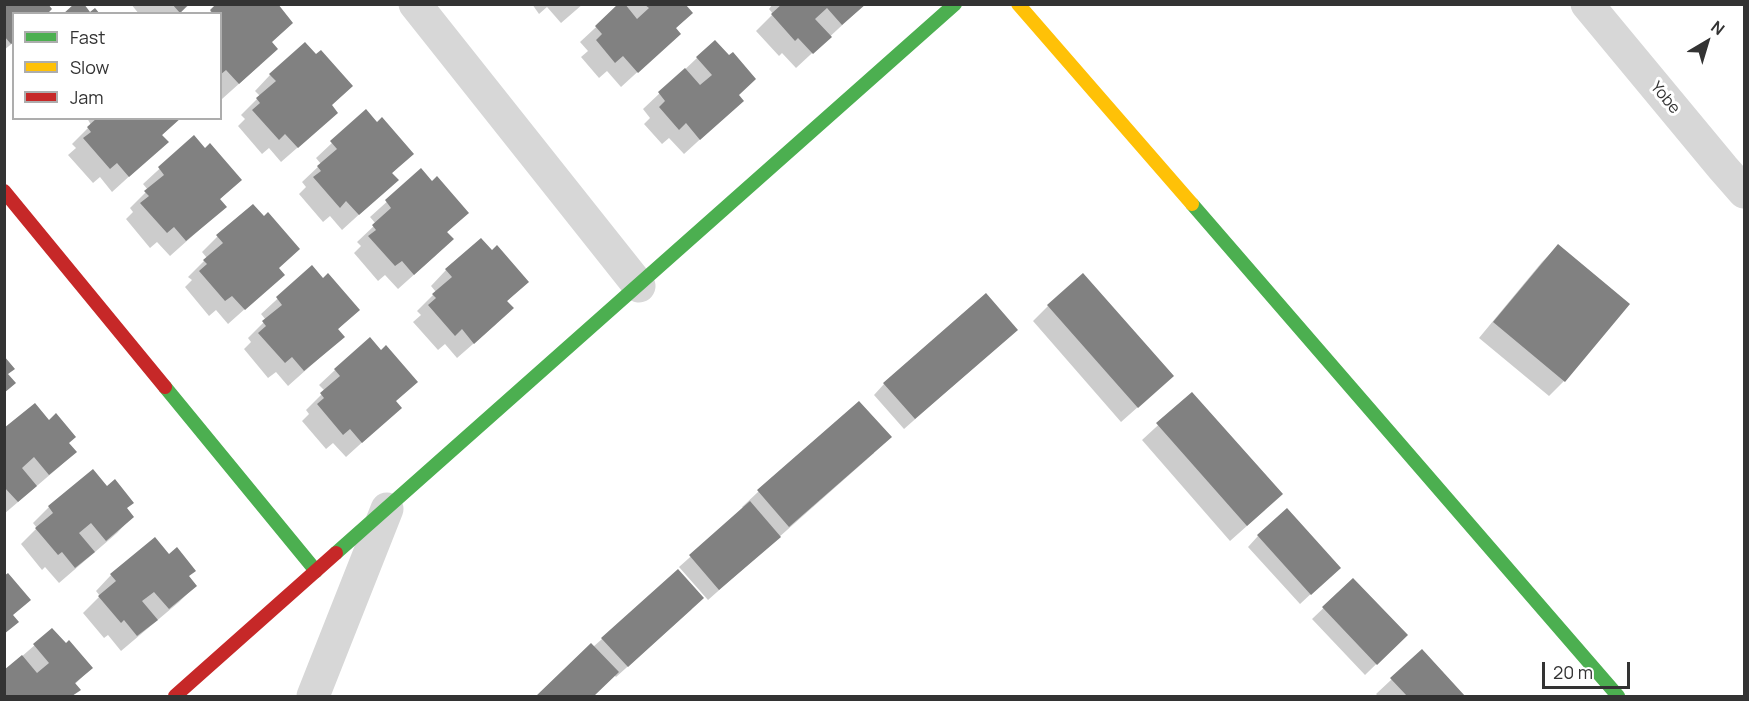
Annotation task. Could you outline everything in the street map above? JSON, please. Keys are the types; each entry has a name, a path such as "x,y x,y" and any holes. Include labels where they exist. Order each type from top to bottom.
{"street":[{"path":"415,4 639,286"},
{"path":"175,696 955,4"},
{"path":"1018,4 1618,696"},
{"name":"Yobe","path":"1587,4 1734,158 1744,192"},
{"path":"4,191 316,571"},
{"path":"313,696 387,509"}],"building":[{"path":"4,4 48,4 52,9 49,12 12,12 12,43 4,36"},
{"path":"74,4 84,4 90,12 65,12"},
{"path":"172,4 189,4 181,12"},
{"path":"216,4 278,4 293,23 272,42 278,49 239,84 226,70 222,73 222,12 210,10"},
{"path":"618,4 625,4 637,19 649,8 645,5 686,5 693,13 676,28 681,34 638,73 623,56 615,63 596,40 602,34 595,26"},
{"path":"782,4 866,4 842,25 827,8 815,19 832,37 813,54 798,38 795,41 771,14"},
{"path":"715,40 729,55 733,52 756,79 739,95 744,101 700,140 686,123 679,130 659,107 665,101 658,92 685,68 700,85 712,75 696,57"},
{"path":"305,42 316,54 321,50 353,86 332,105 338,113 298,148 285,134 279,140 252,110 260,103 256,98 276,81 269,74"},
{"path":"366,109 377,122 382,117 414,154 392,173 399,180 359,215 346,201 340,208 313,177 321,171 317,166 337,149 330,141"},
{"path":"95,120 179,120 162,135 169,142 129,177 117,163 110,169 83,138 91,132 87,127"},
{"path":"194,135 205,148 210,143 242,180 220,199 227,207 186,241 174,227 167,233 140,203 149,196 144,191 164,175 158,167"},
{"path":"421,168 432,181 437,176 469,213 447,232 454,239 414,275 402,261 395,266 368,236 376,230 372,225 391,208 385,200"},
{"path":"253,204 264,216 268,212 300,249 279,268 285,275 245,310 232,296 225,301 199,271 207,264 203,260 223,243 216,235"},
{"path":"481,238 492,250 497,245 529,282 507,301 514,308 474,344 462,329 455,336 428,305 436,298 432,294 452,277 445,269"},
{"path":"1558,244 1630,304 1565,382 1493,322"},
{"path":"312,265 323,278 328,273 360,310 338,329 345,337 304,371 292,357 285,363 258,333 266,326 262,321 282,305 276,297"},
{"path":"1083,273 1174,376 1138,408 1047,305"},
{"path":"986,293 1018,330 915,419 883,383"},
{"path":"370,337 381,350 386,345 418,382 396,401 402,408 362,443 350,429 343,435 317,404 324,398 320,393 340,376 334,369"},
{"path":"4,356 15,369 8,374 16,383 4,393"},
{"path":"1192,392 1283,494 1247,526 1156,423"},
{"path":"859,401 892,437 789,527 757,490"},
{"path":"35,403 49,420 56,413 76,437 69,443 77,452 49,475 34,457 22,468 37,486 18,502 4,487 4,428"},
{"path":"93,469 107,486 115,479 134,503 127,508 134,517 106,541 91,523 79,533 95,552 75,568 62,552 58,555 35,528 53,513 48,506"},
{"path":"750,501 781,537 719,590 689,555"},
{"path":"1287,508 1341,568 1311,595 1257,535"},
{"path":"155,537 169,554 177,547 196,571 189,576 197,586 169,609 154,592 142,601 158,620 137,636 124,620 121,623 98,596 116,581 110,574"},
{"path":"678,569 704,598 628,667 601,638"},
{"path":"8,573 31,600 13,615 19,622 4,634 4,576"},
{"path":"1353,578 1408,635 1377,665 1322,607"},
{"path":"52,628 66,643 69,640 93,668 75,683 81,690 72,696 4,696 4,670 22,655 37,673 49,663 33,644"},
{"path":"591,643 619,672 594,696 536,696"},
{"path":"1422,649 1465,696 1407,696 1390,678"}],"traffic: fast":[{"path":"336,553 955,4"},
{"path":"1192,204 1618,696"},
{"path":"165,387 316,571"}],"traffic: slow":[{"path":"1018,4 1192,204"}],"traffic: jam":[{"path":"4,191 165,387"},
{"path":"175,696 336,553"}]}
